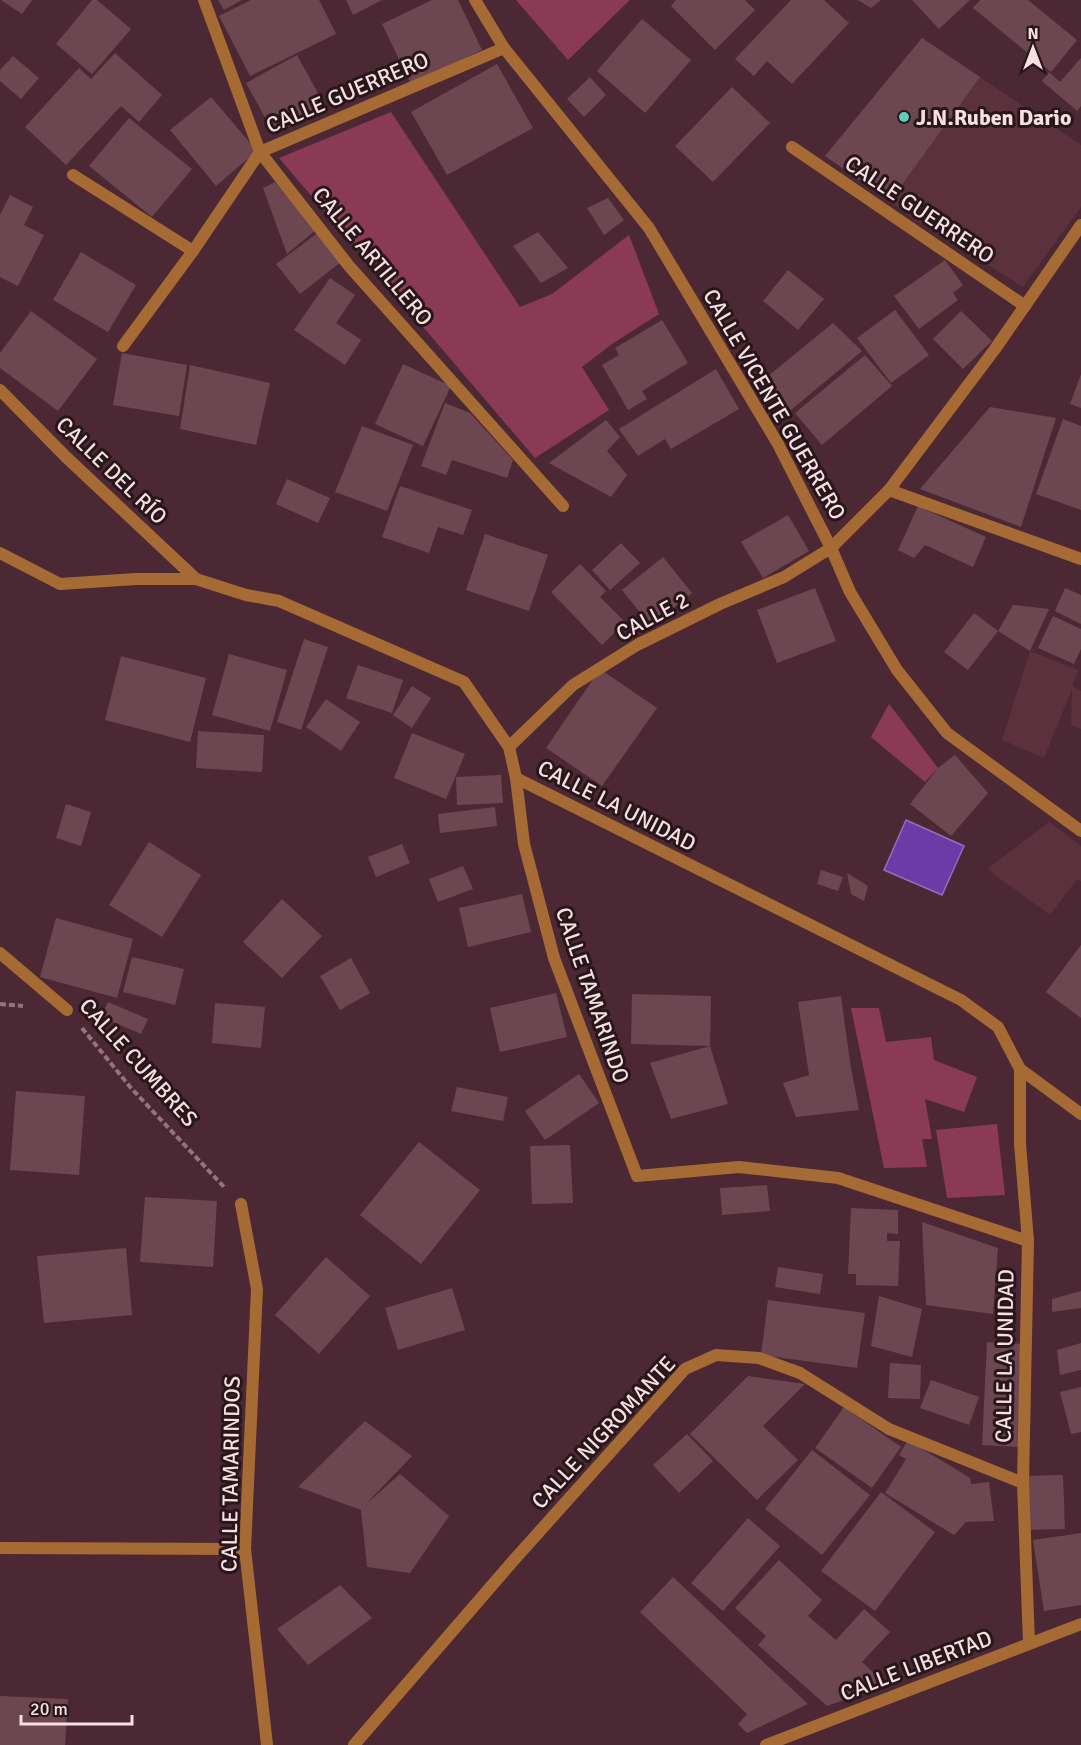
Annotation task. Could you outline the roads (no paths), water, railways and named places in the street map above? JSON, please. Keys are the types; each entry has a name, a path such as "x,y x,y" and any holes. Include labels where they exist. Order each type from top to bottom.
{"street":[{"name":"CALLE ARTILLERO","path":"204,0 260,152 349,266 563,507"},
{"name":"CALLE VICENTE GUERRERO","path":"475,0 504,48 649,228 778,444 831,548 850,592 897,670 947,733 1081,831"},
{"name":"CALLE GUERRERO","path":"123,346 193,251 260,152 504,48"},
{"name":"CALLE GUERRERO","path":"792,147 1025,306"},
{"path":"73,176 193,251"},
{"name":"CALLE 2","path":"509,747 573,685 637,645 720,604 784,577 831,548 889,490 995,349 1081,225"},
{"name":"CALLE DEL RÍO","path":"0,390 66,457 196,579"},
{"path":"889,490 1081,559"},
{"name":"CALLE LA UNIDAD","path":"0,553 60,584 136,579 196,579 246,595 279,601 464,682 509,747 516,778 961,1000 998,1027 1020,1069 1081,1114"},
{"name":"CALLE TAMARINDO","path":"516,778 524,844 554,958 637,1176 739,1167 838,1178 1028,1241"},
{"name":"CALLE CUMBRES","path":"0,953 67,1010"},
{"name":"CALLE LA UNIDAD","path":"1020,1069 1020,1144 1028,1241 1023,1483 1029,1643"},
{"name":"CALLE TAMARINDOS","path":"241,1204 257,1289 245,1549 267,1745"},
{"name":"CALLE NIGROMANTE","path":"354,1745 513,1561 685,1369 716,1355 759,1358 800,1373 889,1429 1023,1483"},
{"path":"0,1548 245,1549"},
{"name":"CALLE LIBERTAD","path":"766,1745 1081,1624"}],"place":[{"name":"J.N.Ruben Dario","path":"904,117"}]}
